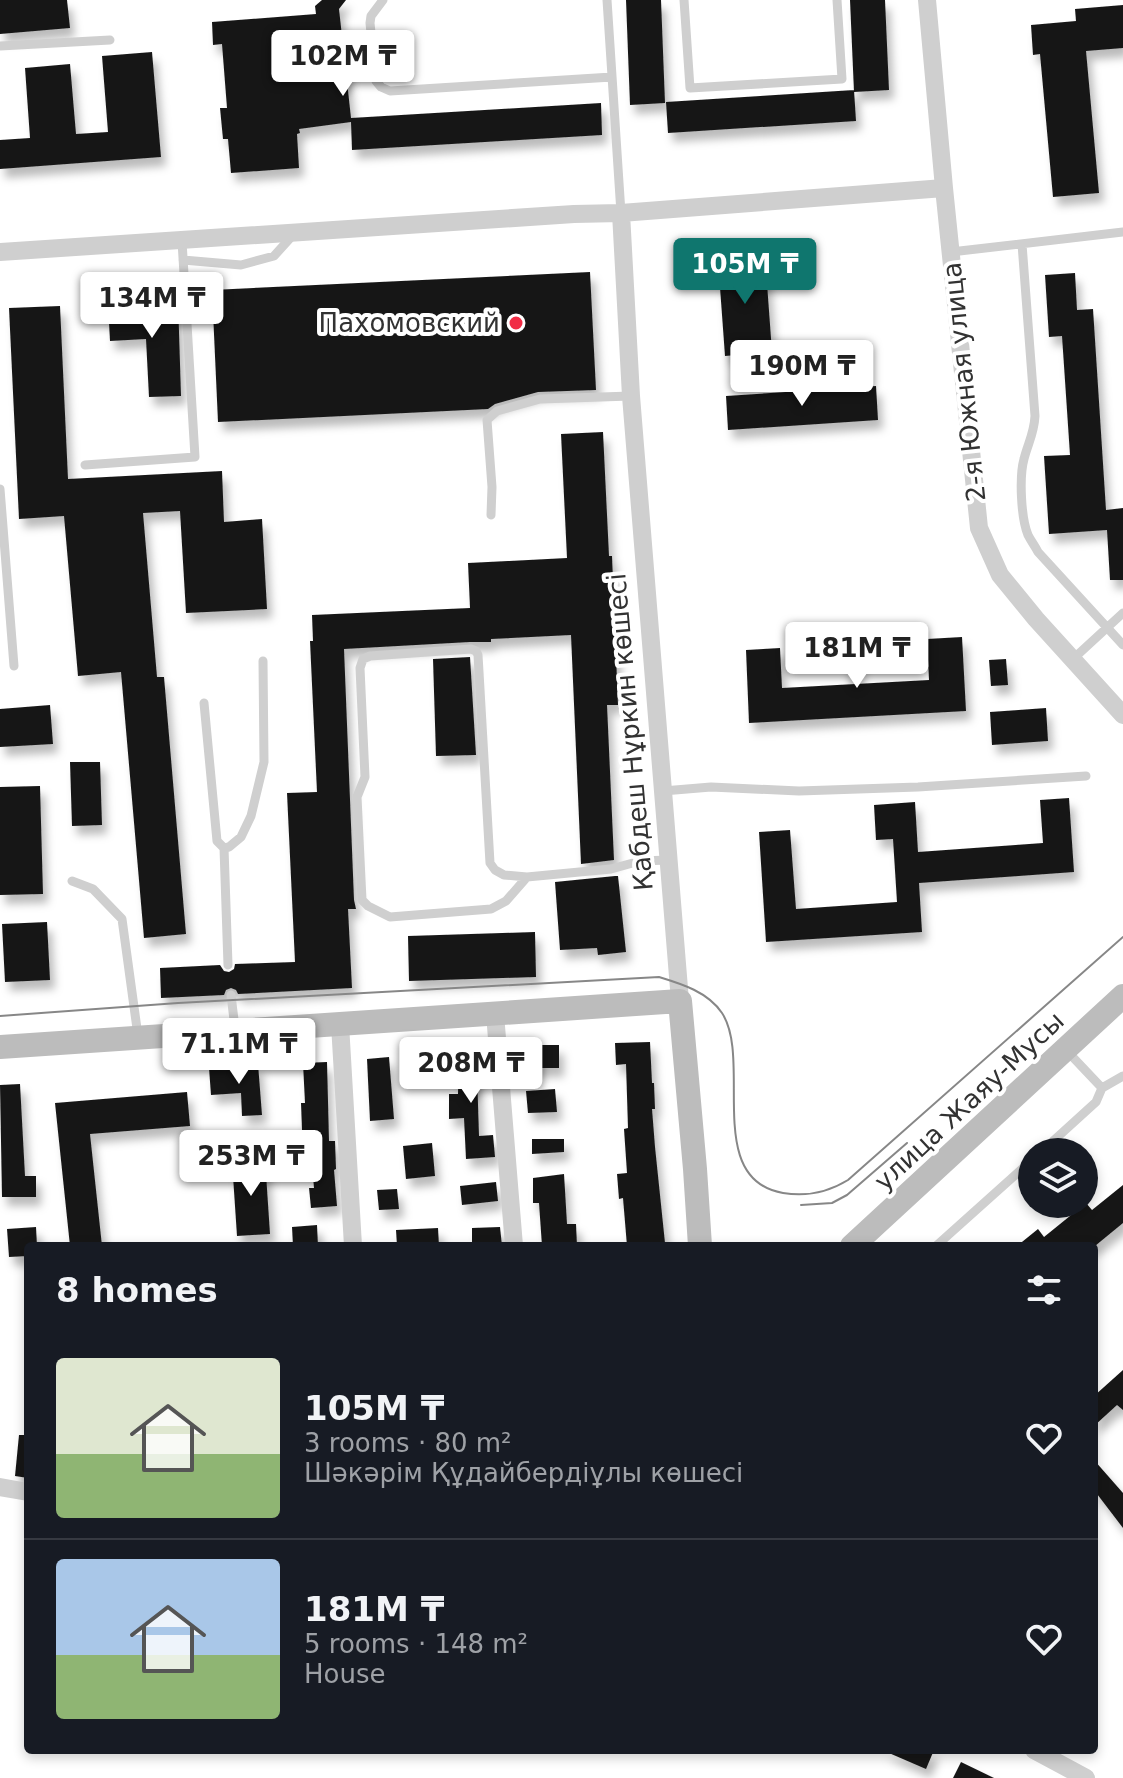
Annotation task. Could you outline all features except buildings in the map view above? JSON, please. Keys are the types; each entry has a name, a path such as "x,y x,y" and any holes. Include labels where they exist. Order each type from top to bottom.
{"main road":[{"name":"улица Жаяу-Мусы","path":"856,1242 1123,996"},
{"path":"0,1047 680,1001"},
{"name":"Қабдеш Нұркин көшесі","path":"680,1001 700,1242"}],"street":[{"name":"2-я Южная улица","path":"927,0 979,528 1000,575 1123,715"},
{"path":"0,252 183,251 295,234 944,188"},
{"name":"Қабдеш Нұркин көшесі","path":"621,213 631,396 680,1001"},
{"path":"495,1014 514,1242"},
{"path":"340,1024 353,1242"},
{"path":"0,1477 0,1487 24,1491"},
{"path":"1041,1754 1086,1778"}],"lane":[{"path":"383,0 371,16 370,23 376,81 390,91 612,77"},
{"path":"607,0 621,213"},
{"path":"684,0 690,88 842,79 837,0"},
{"path":"0,46 110,40"},
{"path":"951,252 1123,232"},
{"path":"85,465 195,457 183,251 241,265 274,256 295,234"},
{"path":"1022,244 1035,416 1034,432 1024,459 1022,476 1024,518 1038,552 1123,645"},
{"path":"491,515 487,420 497,411 540,399 631,396"},
{"path":"0,489 14,666"},
{"path":"1073,659 1123,613"},
{"path":"527,877 506,901 491,909 390,917 362,900 357,797 365,777 360,668 363,659 370,656 476,651 490,863 495,870 504,875 527,877 611,869 640,861 669,860"},
{"path":"224,848 241,837 251,816 264,762 263,661"},
{"path":"204,703 217,841 224,848 228,965"},
{"path":"663,791 711,787 799,791 918,787 1086,776"},
{"path":"72,881 93,889 122,919 138,1036"},
{"path":"231,995 236,1031"},
{"path":"1066,1049 1102,1088"},
{"path":"1056,1138 1096,1102 1102,1088 1123,1076"},
{"path":"940,1242 1018,1173"}],"tram line":[{"path":"0,1016 178,1003 659,977 702,994 722,1013 730,1034 734,1115 744,1166 759,1183 783,1193 809,1194 825,1191 848,1180 1123,937"},
{"path":"801,1205 832,1203 847,1195 907,1143"}],"place":[{"name":"Пахомовский","path":"516,323"}]}
